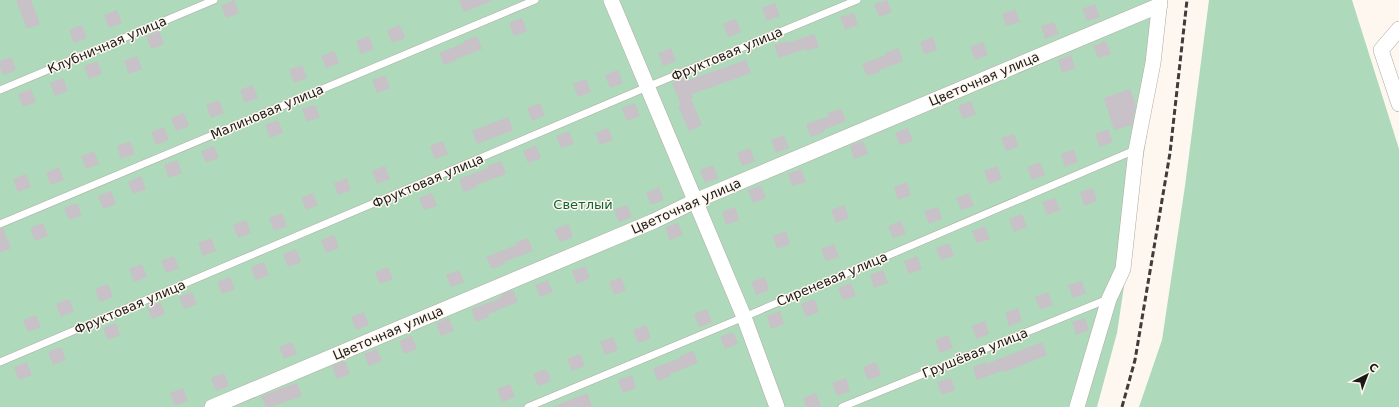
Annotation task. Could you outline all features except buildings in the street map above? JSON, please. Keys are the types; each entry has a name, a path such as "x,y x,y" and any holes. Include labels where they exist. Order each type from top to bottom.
{"street":[{"path":"611,0 744,317 777,407"},
{"path":"1077,407 1109,298 1123,269 1136,150 1152,63 1160,3"},
{"name":"Цветочная улица","path":"212,407 654,221 695,201 1160,3"},
{"path":"1399,28 1381,50 1399,104"}],"lane":[{"name":"Клубничная улица","path":"0,90 214,0"},
{"name":"Малиновая улица","path":"0,224 535,0"},
{"name":"Фруктовая улица","path":"0,362 857,0"},
{"name":"Сиреневая улица","path":"528,407 1136,150"},
{"name":"Грушёвая улица","path":"842,407 1109,298"}],"green space":[{"name":"Светлый","path":"0,0 1167,0 1117,333 1097,407 0,407"},
{"path":"1209,0 1352,0 1399,149 1399,407 1139,407 1162,340 1185,186"}],"railway":[{"path":"1122,407 1135,360 1170,153 1187,0"}]}
